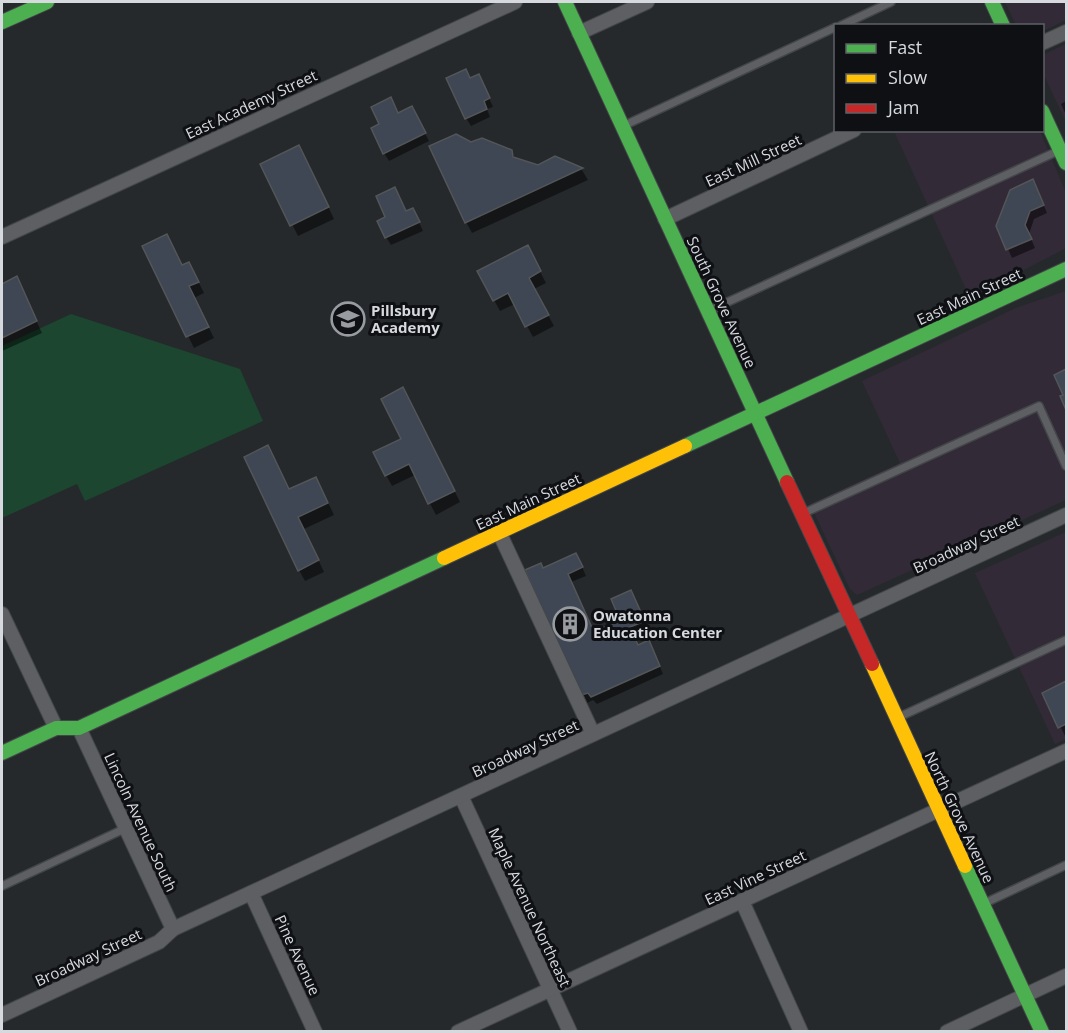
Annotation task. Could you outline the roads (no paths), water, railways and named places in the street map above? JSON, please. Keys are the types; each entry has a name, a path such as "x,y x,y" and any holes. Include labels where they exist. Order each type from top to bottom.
{"street":[{"name":"East Academy Street","path":"2,237 515,2"},
{"name":"South Grove Avenue","path":"565,2 849,616"},
{"path":"579,33 647,2"},
{"path":"992,2 1002,24"},
{"path":"2,22 37,4"},
{"path":"1044,42 1066,32"},
{"path":"1044,115 1064,156"},
{"name":"East Mill Street","path":"665,219 850,132"},
{"name":"East Main Street","path":"2,753 56,728 79,728 1066,269"},
{"name":"Broadway Street","path":"2,1015 159,942 173,929 1066,515"},
{"path":"499,532 593,734"},
{"path":"2,614 56,728"},
{"name":"North Grove Avenue","path":"849,616 1042,1032"},
{"name":"Lincoln Avenue South","path":"79,728 124,829 173,929"},
{"name":"East Vine Street","path":"458,1032 1066,752"},
{"name":"Maple Avenue Northeast","path":"461,796 570,1032"},
{"name":"Pine Avenue","path":"251,893 315,1032"},
{"path":"742,901 801,1032"},
{"path":"947,1032 1066,976"}],"lane":[{"path":"844,24 891,2"},
{"path":"622,126 834,28"},
{"path":"707,311 1064,156"},
{"path":"801,514 1039,406 1066,466"},
{"path":"896,718 1066,640"},
{"path":"2,886 124,829"},
{"path":"982,904 1066,865"}],"place":[{"name":"Pillsbury Academy","path":"348,319"},
{"name":"Owatonna Education Center","path":"570,624"}]}
